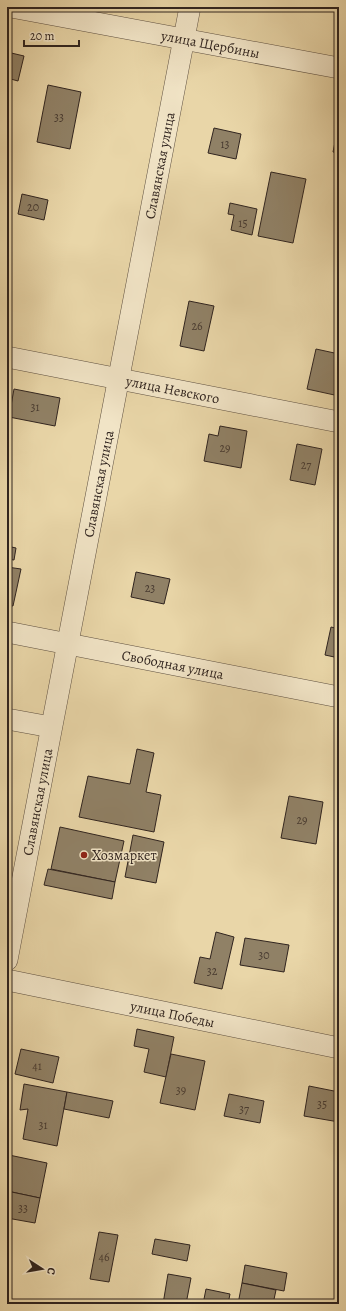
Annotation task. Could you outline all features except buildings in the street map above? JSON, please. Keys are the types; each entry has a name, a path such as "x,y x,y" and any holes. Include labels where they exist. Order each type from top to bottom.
{"street":[{"name":"улица Щербины","path":"11,7 339,68"},
{"name":"Славянская улица","path":"7,960 190,7"},
{"name":"улица Невского","path":"7,357 339,422"},
{"name":"Свободная улица","path":"7,632 339,697"},
{"path":"7,719 51,727"},
{"name":"улица Победы","path":"7,980 339,1048"}],"place":[{"name":"Хозмаркет","path":"84,855"}]}
